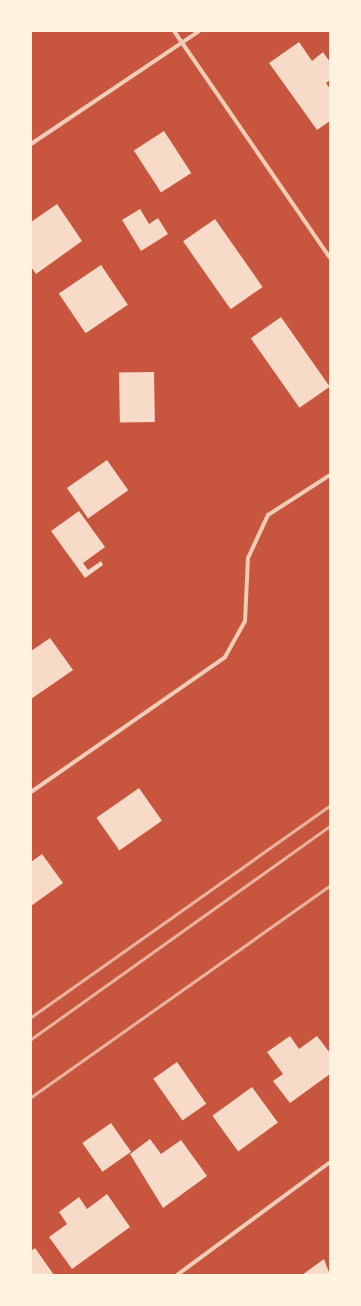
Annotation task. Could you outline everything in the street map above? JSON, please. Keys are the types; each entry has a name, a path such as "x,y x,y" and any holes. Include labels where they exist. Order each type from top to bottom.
{"street":[{"path":"174,31 330,258"},
{"path":"31,144 199,31"},
{"path":"31,792 225,657 245,621 248,558 268,515 330,475"},
{"path":"177,1275 330,1162"}],"building":[{"path":"299,42 312,61 323,52 330,62 330,80 326,83 330,89 330,121 317,130 269,63"},
{"path":"164,131 191,173 161,193 134,151"},
{"path":"57,204 82,241 36,274 31,267 31,222"},
{"path":"140,209 149,224 158,218 168,234 141,251 122,220"},
{"path":"215,219 263,287 231,309 183,241"},
{"path":"101,265 128,305 86,333 59,294"},
{"path":"281,317 330,387 299,408 251,338"},
{"path":"154,372 155,422 120,423 119,373"},
{"path":"107,460 128,490 88,518 67,488"},
{"path":"79,511 105,547 83,563 88,570 101,561 103,565 85,578 51,531"},
{"path":"50,638 73,670 31,699 31,651"},
{"path":"139,788 162,821 119,851 96,818"},
{"path":"42,854 63,883 31,906 31,862"},
{"path":"290,1036 299,1049 317,1036 330,1053 330,1074 290,1103 273,1081 283,1074 267,1052"},
{"path":"177,1062 206,1104 182,1120 153,1079"},
{"path":"252,1087 278,1123 238,1151 212,1116"},
{"path":"111,1123 131,1152 102,1172 82,1143"},
{"path":"150,1139 161,1154 181,1140 207,1176 163,1208 130,1154"},
{"path":"107,1194 130,1227 72,1269 49,1237 67,1224 59,1212 79,1197 87,1209"},
{"path":"35,1248 54,1275 31,1275 31,1251"},
{"path":"324,1259 330,1275 302,1275"}],"railway":[{"path":"31,1017 330,805"},
{"path":"31,1039 330,826"},
{"path":"31,1097 330,885"}]}
